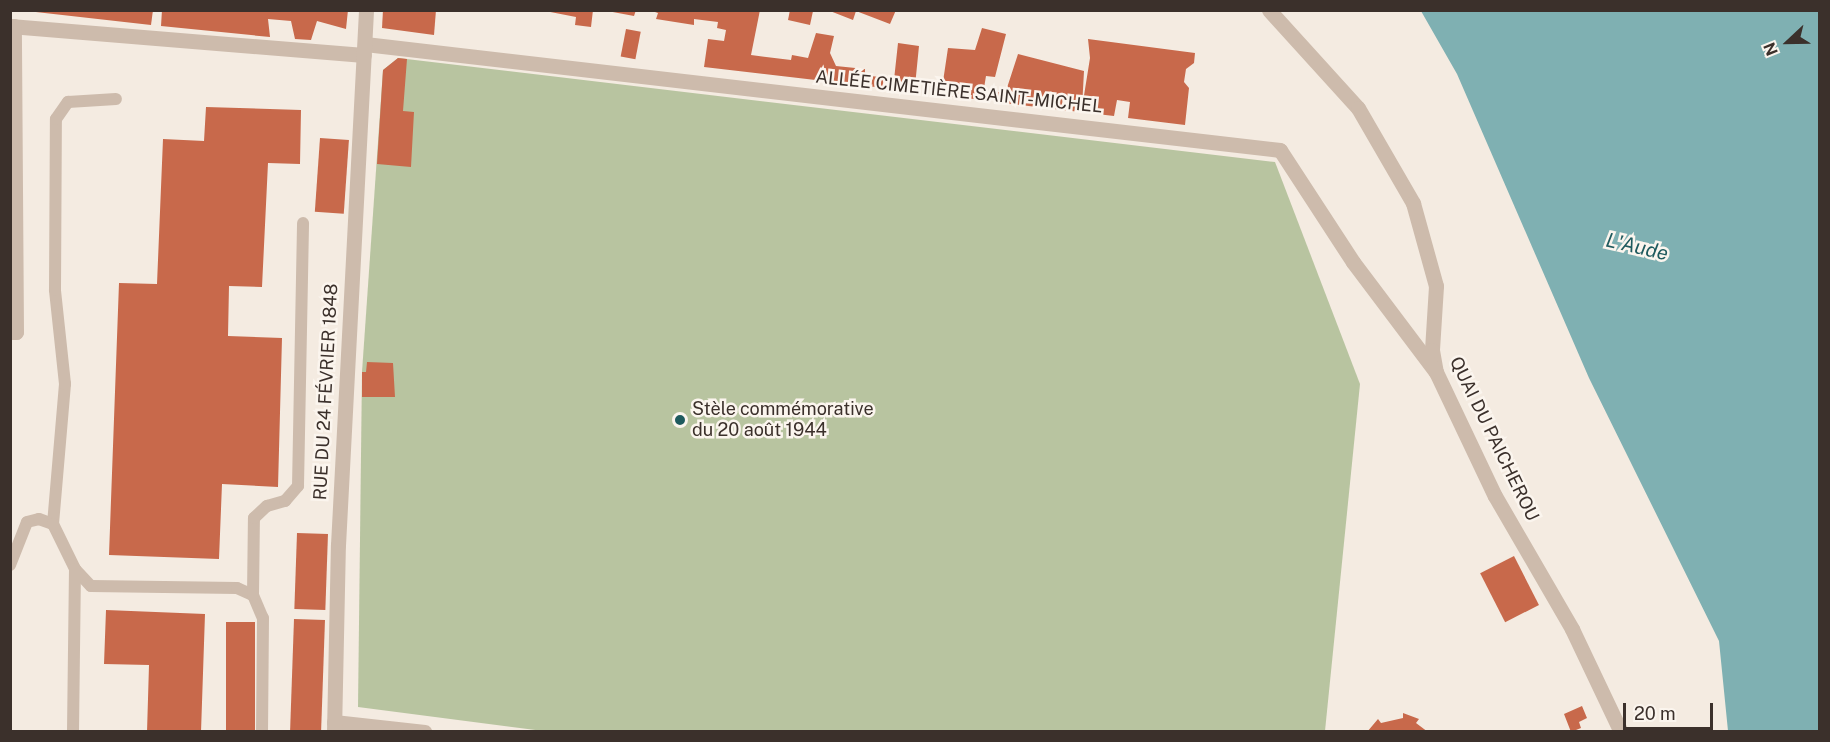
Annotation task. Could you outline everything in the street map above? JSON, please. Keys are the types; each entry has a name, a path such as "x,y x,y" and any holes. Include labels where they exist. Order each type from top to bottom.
{"street":[{"name":"RUE DU 24 FÉVRIER 1848","path":"334,727 338,545 366,10"},
{"name":"QUAI DU PAICHEROU","path":"1269,10 1358,108 1413,203 1436,286 1432,350 1436,372 1495,496 1572,628 1621,732"},
{"path":"10,332 16,332 12,26 364,50"},
{"name":"ALLÉE CIMETIÈRE SAINT-MICHEL","path":"364,50 1280,150 1353,262 1436,372"},
{"path":"334,727 424,732"}],"lane":[{"path":"116,99 68,102 56,118 55,290 65,384 53,524 75,569 91,586 237,588 253,595"},
{"path":"262,732 263,618 253,595 254,518 267,506 285,501 298,486 303,223"},
{"path":"10,565 27,522 39,519 53,524"},
{"path":"73,732 75,569"}],"green space":[{"path":"398,58 1275,162 1360,384 1325,731 551,732 358,707 362,372 383,70"}],"water":[{"name":"L'Aude","path":"1421,11 1819,11 1819,731 1728,731 1719,641 1589,378 1457,74"}],"building":[{"path":"18,10 153,10 151,25"},
{"path":"162,10 348,10 346,29 317,21 311,40 295,39 291,21 268,19 270,37 161,26"},
{"path":"383,10 436,10 434,35 382,28"},
{"path":"540,10 593,10 591,27 575,25 576,17"},
{"path":"602,10 636,10 634,16"},
{"path":"649,10 760,10 751,55 791,60 792,55 808,58 816,33 834,36 830,53 836,66 865,69 865,75 885,78 884,88 704,67 708,39 724,41 726,30 717,28 718,22 694,19 694,25 656,19 658,13"},
{"path":"790,10 813,11 810,25 788,20"},
{"path":"896,10 890,24 856,11 853,20 830,11"},
{"path":"982,28 1006,34 995,77 986,76 982,100 941,95 948,48 975,50"},
{"path":"626,29 641,32 635,59 621,56"},
{"path":"1088,39 1195,53 1194,63 1186,69 1184,82 1189,88 1185,125 1128,118 1130,102 1117,100 1114,116 995,102 998,92 1005,94 1018,54 1084,71 1082,108 1090,58"},
{"path":"898,43 919,46 915,86 909,85 908,91 893,89"},
{"path":"398,58 407,59 403,111 414,112 411,167 377,164 383,70"},
{"path":"206,107 301,110 300,164 268,163 262,287 229,286 228,336 282,338 278,487 222,484 219,559 109,555 119,283 157,284 163,139 204,141"},
{"path":"320,138 349,140 344,214 315,212"},
{"path":"367,362 393,363 395,397 362,397 362,372 366,372"},
{"path":"297,533 328,534 325,610 294,609"},
{"path":"1514,556 1539,605 1505,622 1480,573"},
{"path":"106,610 205,614 201,732 147,732 149,665 104,664"},
{"path":"294,619 325,620 321,732 290,732"},
{"path":"226,622 255,622 255,732 226,732"},
{"path":"1582,706 1587,718 1579,722 1581,728 1571,732 1564,714"},
{"path":"1403,713 1419,719 1416,723 1428,732 1367,732 1378,719 1381,723 1403,718"}],"place":[{"name":"Stèle commémorative du 20 août 1944","path":"680,420"}]}
